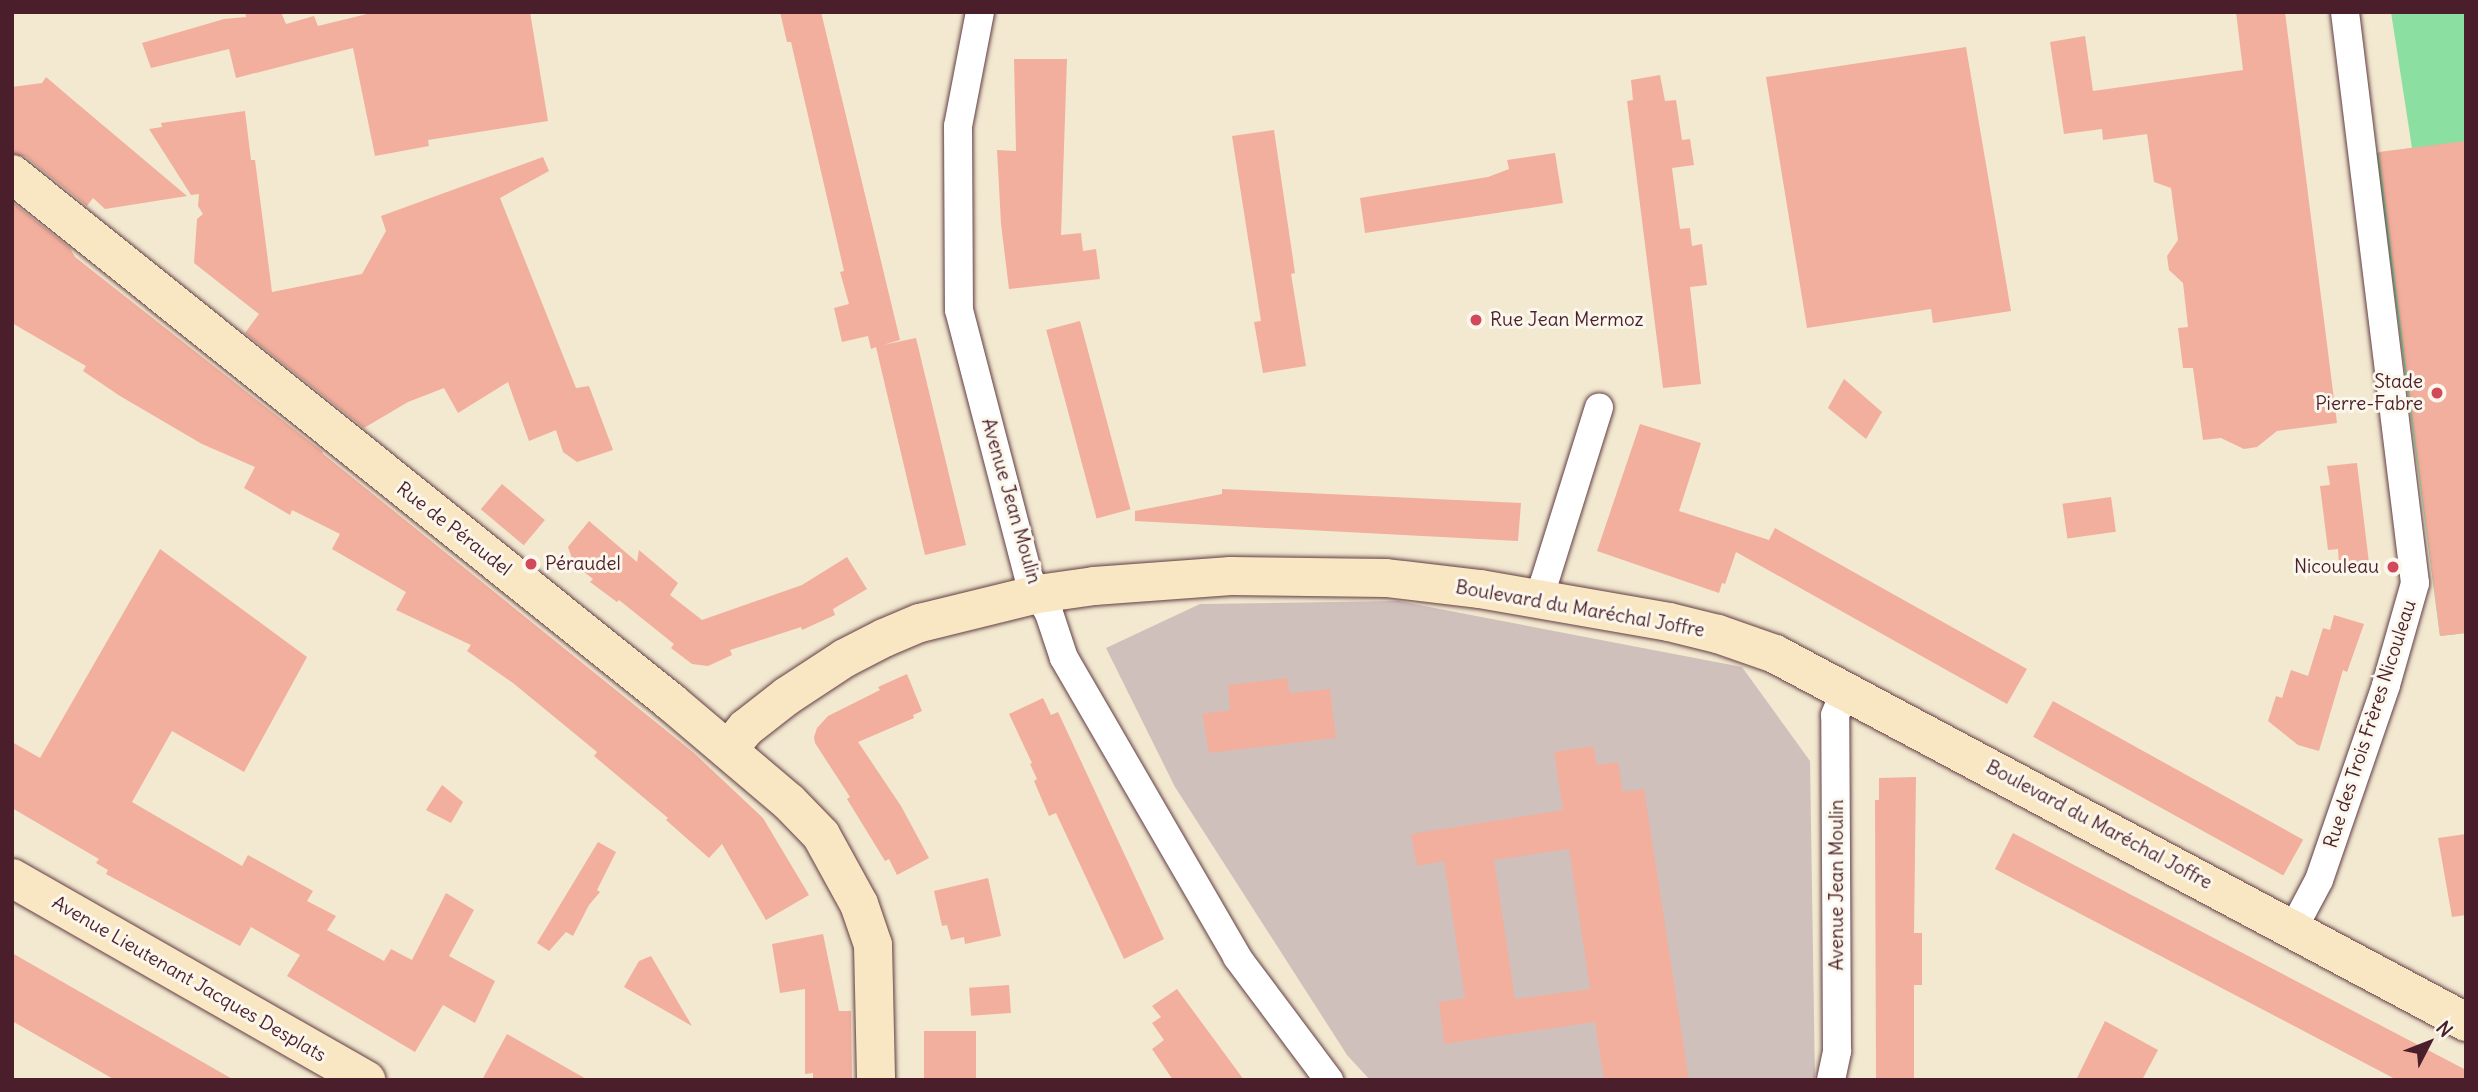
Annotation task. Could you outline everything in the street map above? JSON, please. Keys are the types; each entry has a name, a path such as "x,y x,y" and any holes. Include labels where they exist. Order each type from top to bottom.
{"street":[{"name":"Avenue Jean Moulin","path":"980,12 958,126 959,310 1029,578 1049,613 1064,658 1230,945 1316,1067 1329,1080"},
{"name":"Rue des Trois Frères Nicouleau","path":"2293,929 2319,880 2386,685 2416,583 2346,12"},
{"name":"Rue de Péraudel","path":"12,174 728,750 789,802 821,835 859,905 873,944 876,1080"},
{"path":"1542,601 1544,583 1599,407"},
{"name":"Boulevard du Maréchal Joffre","path":"728,750 746,729 787,696 845,658 884,638 920,623 1038,594 1162,579 1308,575 1387,578 1480,589 1718,634 1774,654 2466,1022"},
{"name":"Avenue Jean Moulin","path":"1831,1080 1837,1051 1835,715 1845,691"},
{"name":"Avenue Lieutenant Jacques Desplats","path":"12,878 366,1080"}],"shaded area":[{"path":"1398,601 1742,667 1810,761 1815,1080 1370,1080 1347,1055 1175,787 1106,648 1200,604"}],"green space":[{"name":"Stade Pierre-Fabre","path":"2391,12 2466,12 2466,633 2440,636 2376,153 2412,148"}],"building":[{"path":"245,12 281,12 286,24 314,16 318,26 375,12 530,12 548,121 428,140 429,146 375,156 353,48 236,78 229,49 151,68 142,43 224,19 246,17"},
{"path":"780,12 821,12 900,340 883,345 916,338 966,545 925,555 876,347 871,349 868,336 842,342 834,308 849,304 840,272 844,271 791,42 787,42"},
{"path":"2236,12 2285,12 2337,423 2277,431 2257,447 2244,449 2221,438 2203,440 2193,368 2183,368 2178,328 2188,327 2183,283 2169,270 2167,256 2178,240 2171,188 2154,182 2147,134 2103,140 2102,129 2064,134 2050,42 2085,36 2093,91 2243,70"},
{"path":"1966,47 2011,311 1933,323 1931,309 1807,328 1766,77"},
{"path":"1014,59 1067,59 1061,235 1081,233 1083,251 1096,249 1100,279 1009,289 1001,224 997,150 1016,151"},
{"path":"1660,75 1665,101 1676,100 1682,140 1690,139 1694,165 1672,168 1680,229 1690,228 1692,246 1702,244 1707,285 1690,287 1701,384 1663,388 1627,101 1633,100 1631,80"},
{"path":"46,77 187,196 105,209 93,198 87,206 26,157 12,153 12,87 42,83"},
{"path":"245,111 251,160 255,160 272,292 362,274 386,231 381,216 543,157 549,171 500,198 576,388 589,386 613,450 577,462 563,452 556,430 529,441 508,382 458,413 444,388 408,402 364,428 245,333 259,314 194,263 197,219 203,214 198,206 199,194 191,195 149,129 162,127 161,123"},
{"path":"1274,130 1295,273 1291,274 1306,366 1263,373 1254,322 1261,321 1232,136"},
{"name":"Stade Pierre-Fabre","path":"2466,141 2466,633 2440,636 2379,152"},
{"path":"1555,153 1563,203 1365,233 1360,198 1488,177 1509,169 1507,160"},
{"path":"12,202 70,248 75,257 323,452 694,753 763,818 809,895 766,920 722,844 709,858 666,820 668,818 594,756 597,752 513,683 467,651 471,645 396,610 406,592 332,549 340,534 292,510 290,515 244,488 255,467 202,444 120,396 83,371 86,366 12,323"},
{"path":"1080,321 1130,509 1097,518 1046,330"},
{"path":"1844,379 1882,412 1866,439 1828,408"},
{"path":"1640,424 1701,443 1679,511 1769,540 1775,528 2027,669 2007,704 1736,552 1719,593 1597,551"},
{"path":"2357,463 2369,563 2339,566 2338,549 2328,550 2320,486 2330,485 2327,466"},
{"path":"502,484 545,520 524,545 481,509"},
{"path":"1222,489 1521,503 1518,541 1135,521 1135,511 1222,494"},
{"path":"2111,497 2116,532 2067,538 2062,504"},
{"path":"589,521 637,562 639,550 678,583 670,595 702,620 802,585 847,557 867,589 833,609 835,615 802,630 801,627 730,650 732,655 708,666 692,664 671,648 674,644 619,600 617,602 590,582 593,579 574,564 568,547"},
{"path":"160,549 307,657 244,772 172,731 132,802 242,866 248,855 313,891 307,901 336,916 327,930 384,961 391,949 412,960 446,893 474,910 449,956 495,981 475,1023 443,1005 415,1052 287,976 300,955 251,927 240,946 106,874 108,870 96,863 99,859 12,808 12,742 40,758"},
{"path":"2334,615 2364,624 2347,672 2343,670 2319,751 2298,745 2268,721 2276,696 2282,698 2291,670 2308,676 2323,628 2330,630"},
{"path":"907,674 922,711 913,715 914,718 858,742 901,806 929,858 897,875 889,859 885,861 847,799 850,797 815,743 814,737 817,728 828,716 880,690 878,687"},
{"path":"1287,678 1290,693 1330,689 1336,738 1209,753 1202,714 1230,710 1228,685"},
{"path":"1043,698 1051,715 1058,712 1164,939 1124,959 1056,813 1049,816 1034,781 1037,779 1030,764 1032,763 1009,714"},
{"path":"2053,701 2303,840 2283,876 2033,737"},
{"path":"1593,746 1597,765 1618,762 1623,792 1644,789 1689,1080 1604,1080 1595,1022 1444,1044 1439,1002 1465,998 1444,861 1417,866 1411,834 1563,810 1554,752","holes":["1569,849 1590,989 1515,999 1494,860"]},
{"path":"1916,777 1914,933 1922,933 1922,985 1914,985 1914,1080 1876,1080 1875,800 1879,800 1879,778"},
{"path":"442,785 463,802 451,823 426,810"},
{"path":"2013,833 2466,1070 2466,1080 2397,1080 1995,869"},
{"path":"2466,834 2466,915 2452,917 2438,838"},
{"path":"598,842 616,852 597,890 600,892 589,905 573,936 566,932 549,951 537,943"},
{"path":"988,878 1001,936 965,944 964,937 951,940 947,925 942,926 934,891"},
{"path":"823,934 839,1011 851,1011 852,1080 813,1080 813,1073 805,1074 805,989 780,993 772,944"},
{"path":"12,953 234,1080 115,1080 12,1021"},
{"path":"651,956 692,1026 624,987 639,961"},
{"path":"1009,985 1011,1013 971,1016 969,988"},
{"path":"1177,989 1244,1080 1173,1080 1152,1049 1164,1040 1152,1023 1161,1017 1152,1006"},
{"path":"2105,1021 2158,1050 2142,1080 2076,1080"},
{"path":"924,1031 976,1031 976,1080 924,1080"},
{"path":"507,1034 588,1080 482,1080"}],"place":[{"name":"Rue Jean Mermoz","path":"1476,320"},
{"name":"Stade Pierre-Fabre","path":"2437,393"},
{"name":"Péraudel","path":"531,564"},
{"name":"Nicouleau","path":"2393,567"}]}
